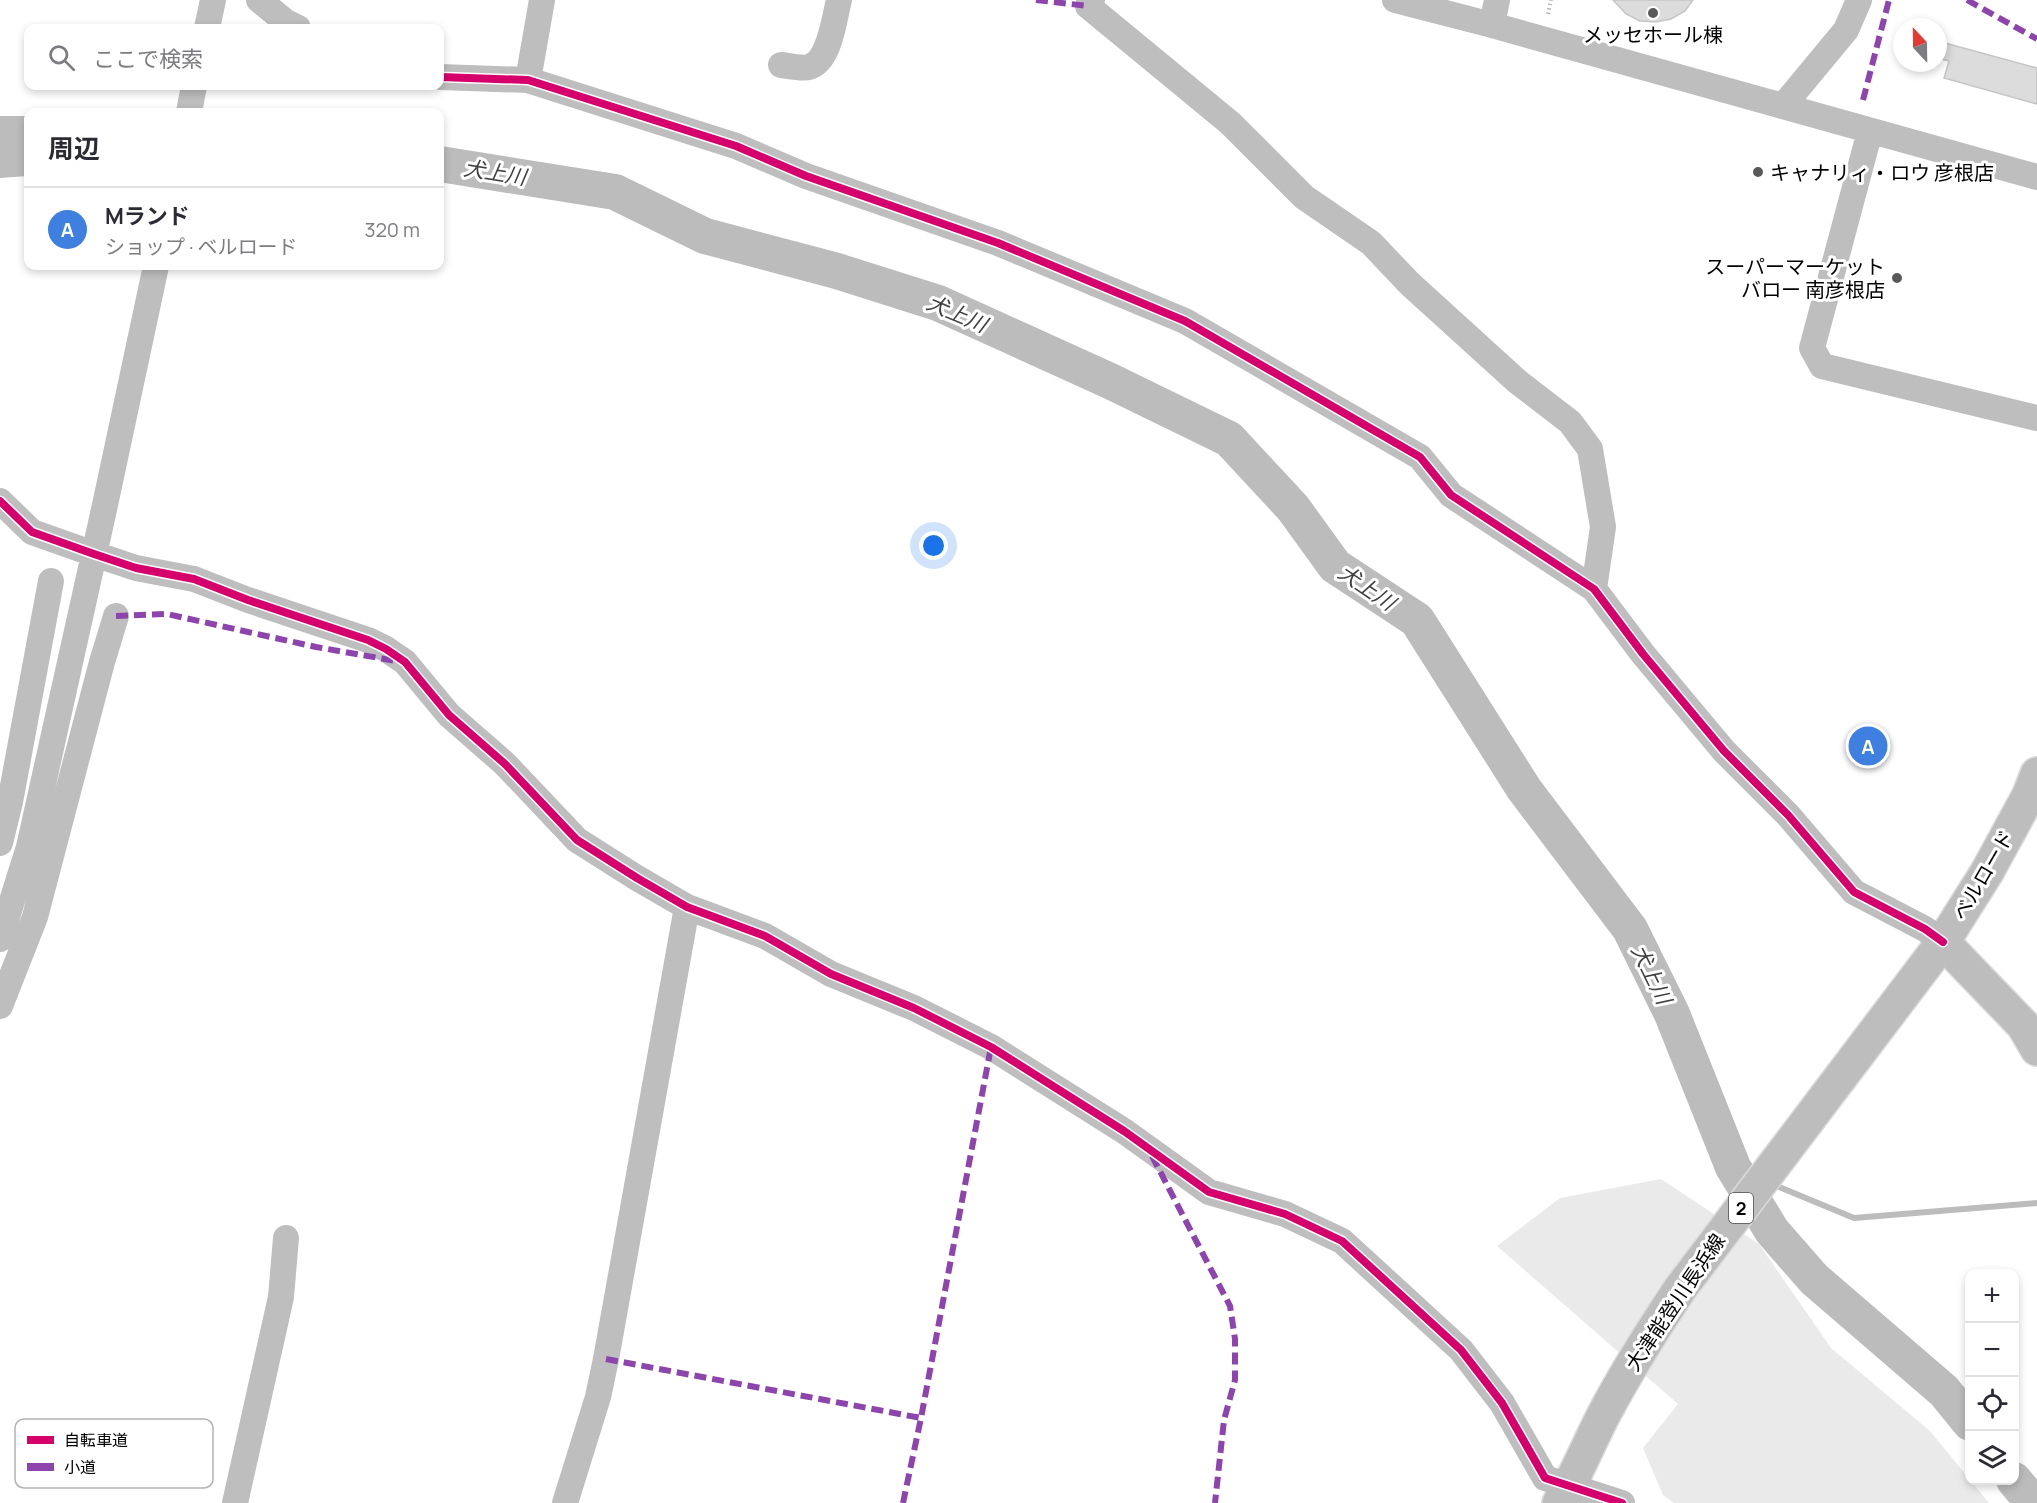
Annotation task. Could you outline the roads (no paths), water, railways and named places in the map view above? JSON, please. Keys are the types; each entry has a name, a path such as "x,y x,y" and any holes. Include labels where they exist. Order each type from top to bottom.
{"main road":[{"name":"ベルロード","path":"1933,953 1987,872 2029,795 2037,774"},
{"path":"1933,953 2023,1025 2037,1049"},
{"name":"大津能登川長浜線","path":"1569,1485 1625,1375 1680,1290 1933,953"}],"street":[{"path":"208,24 213,0"},
{"path":"259,0 290,24"},
{"path":"528,80 542,0"},
{"path":"781,65 808,68 819,62 825,55 839,0"},
{"path":"1092,0 1088,6 1230,123 1304,197 1371,243 1410,284 1518,382 1570,422 1590,449 1604,527 1594,589"},
{"path":"1395,0 1494,12 1783,106 2037,177"},
{"path":"1783,106 1846,30 1859,0"},
{"path":"444,77 528,80 736,146 806,176 998,243 1185,321 1420,457 1451,495 1594,589 1643,654 1724,751 1788,815 1854,892 1925,929 1933,953"},
{"path":"190,108 193,90"},
{"path":"1870,131 1812,348 1822,366 2037,418"},
{"path":"0,939 29,847 155,270"},
{"path":"0,501 32,532 136,568 194,579 248,600 368,640 386,649 405,662 449,715 505,764 577,840 687,907 765,936 831,974 914,1008 991,1047 1124,1131 1209,1192 1285,1214 1342,1241 1461,1350 1502,1403 1545,1478 1622,1503"},
{"path":"0,843 10,802 51,580"},
{"path":"0,1006 35,917 116,616"},
{"path":"565,1503 598,1397 606,1359 687,907"},
{"path":"235,1503 281,1297 286,1238"}],"waterway":[{"name":"犬上川","path":"444,165 615,192 705,236 837,271 938,303 1110,381 1229,439 1293,508 1335,566 1417,620 1524,789 1630,929 1672,1014 1733,1167 1772,1231 1814,1279 1944,1391 1965,1417"},
{"path":"1733,1167 1755,1176"},
{"path":"1772,1184 1854,1218 2037,1203"},
{"name":"犬上川","path":"2018,1485 2033,1503"}],"place":[{"name":"メッセホール棟","path":"1653,13"},
{"name":"キャナリィ・ロウ 彦根店","path":"1758,172"},
{"name":"スーパーマーケット バロー 南彦根店","path":"1897,278"},
{"name":"Mランド","path":"1868,746"}]}
